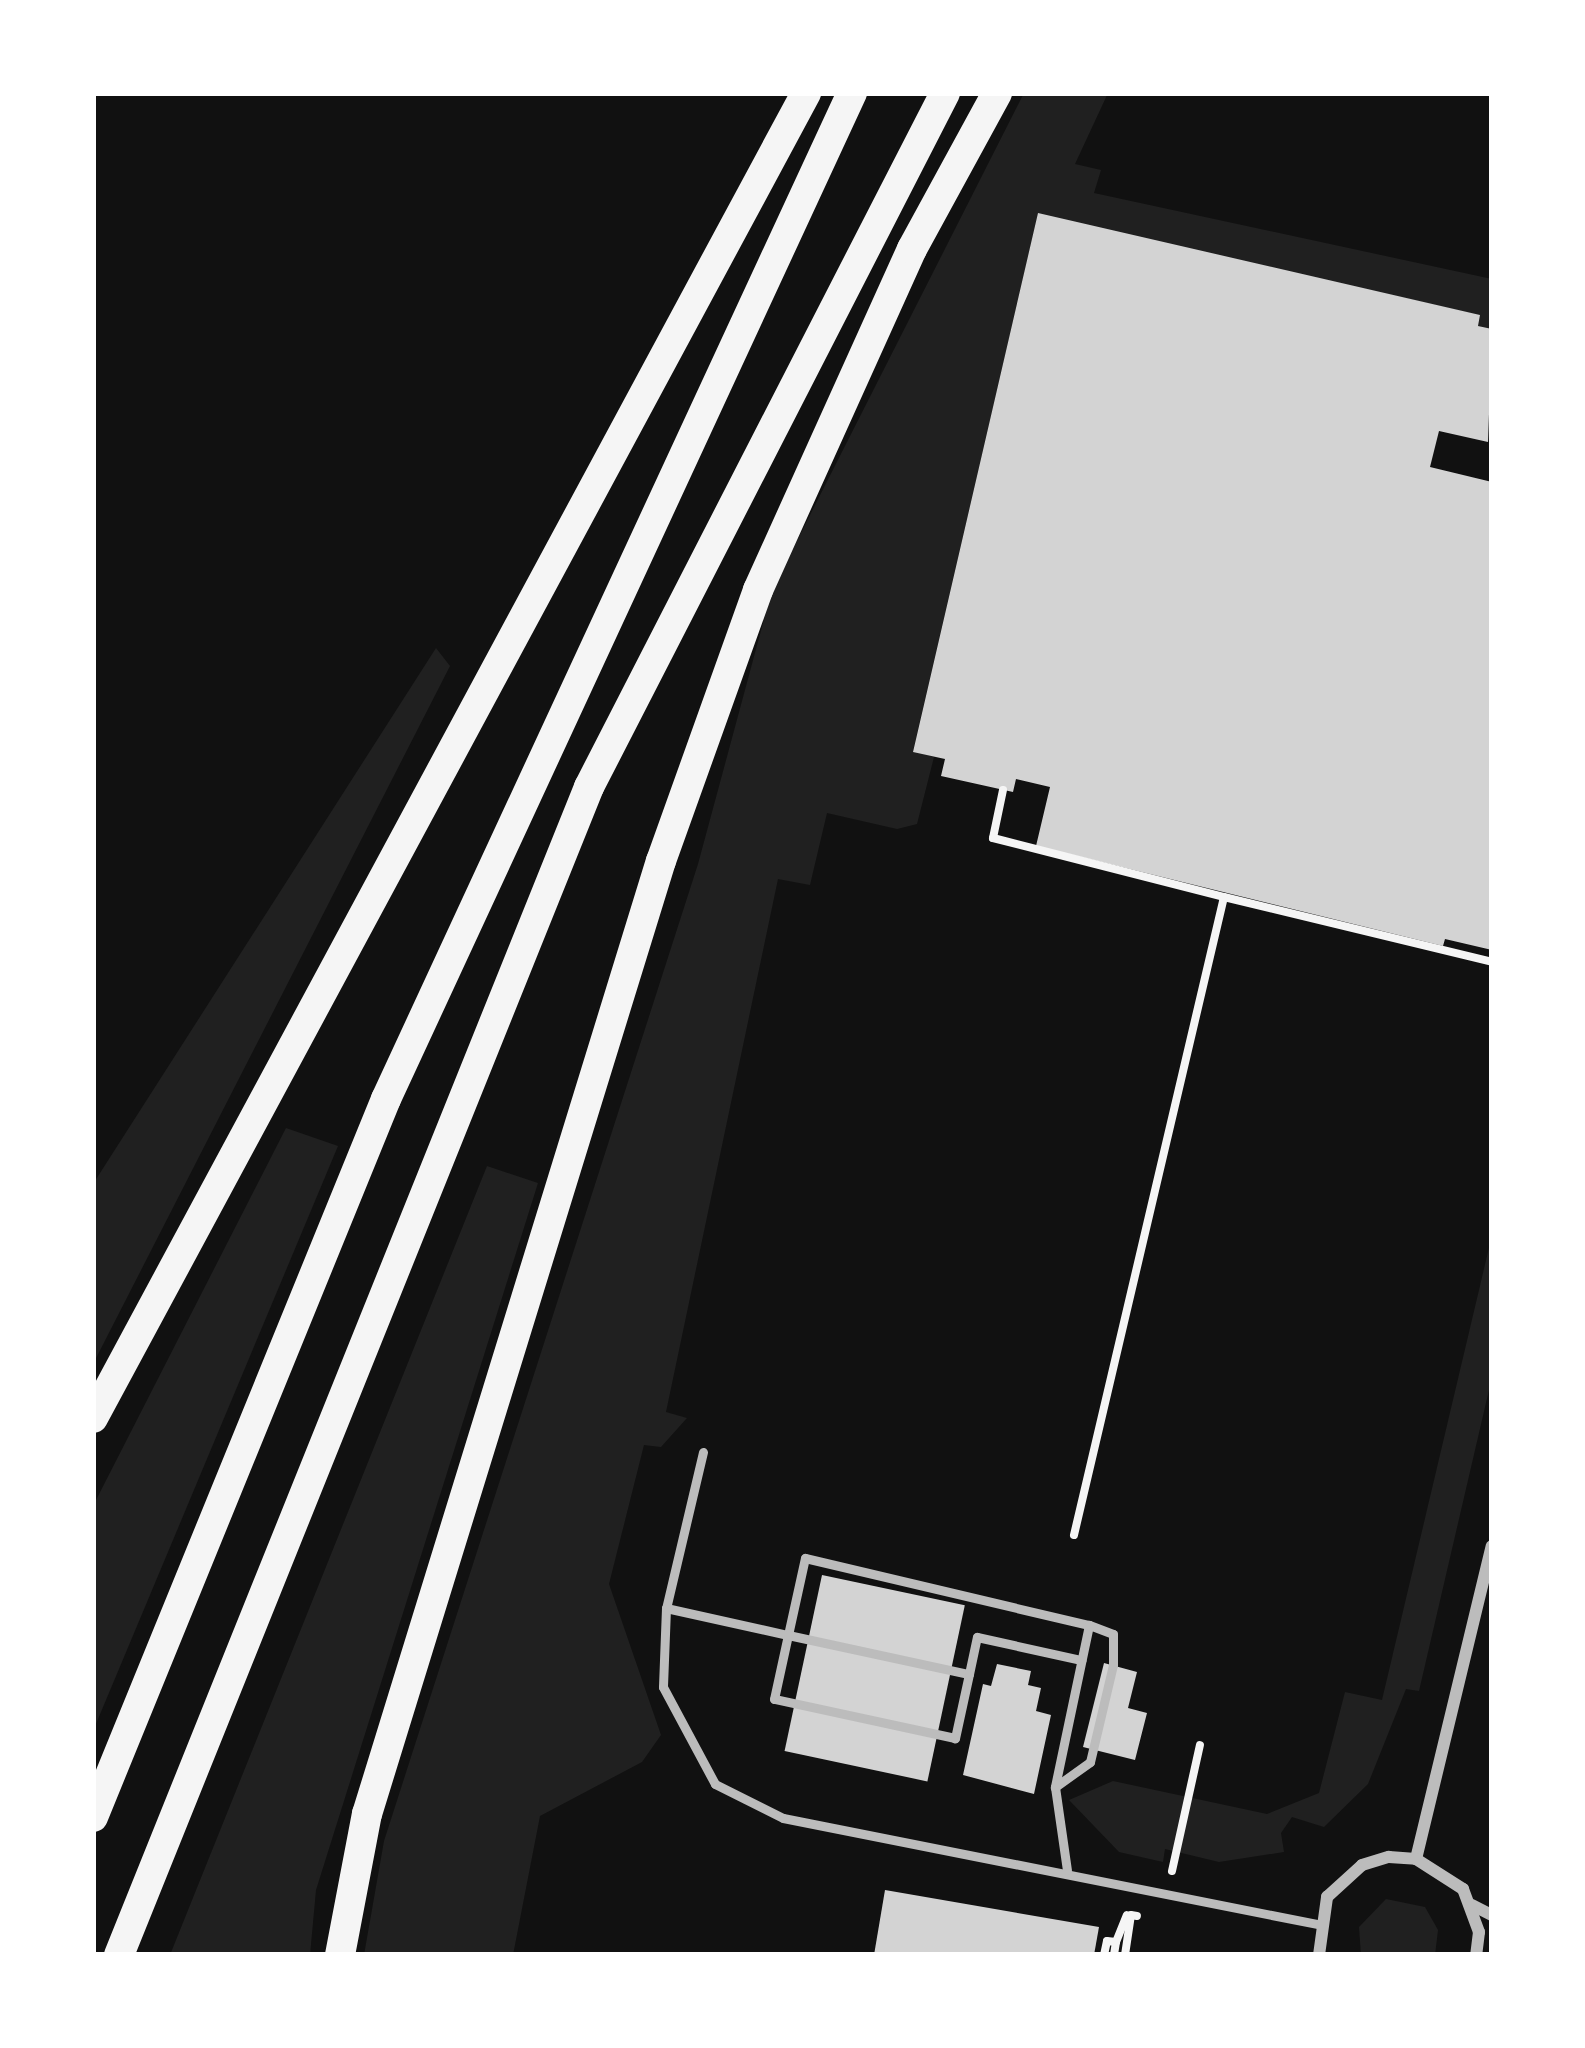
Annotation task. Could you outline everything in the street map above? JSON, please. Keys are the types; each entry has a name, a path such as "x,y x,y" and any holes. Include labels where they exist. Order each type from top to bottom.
{"highway":[{"path":"93,1418 806,93"},
{"path":"93,1817 386,1099 852,93"},
{"path":"119,1955 589,787 945,93"},
{"path":"340,1955 368,1814 662,861 758,590 912,249 997,93"}],"street":[{"path":"1416,1859 1492,1547"},
{"path":"1319,1955 1317,1924 1327,1897 1362,1865 1416,1859 1442,1870 1472,1905 1492,1915"},
{"path":"1472,1905 1476,1955"}],"lane":[{"path":"703,1452 666,1608 663,1687 716,1784 783,1818 1168,1889 1317,1924"},
{"path":"1055,1787 1090,1762 1117,1645 1113,1634 1089,1624 806,1558 774,1699 955,1738 977,1637 1082,1660"},
{"path":"666,1608 969,1674"},
{"path":"1067,1870 1055,1787 1089,1624"}],"path":[{"path":"1004,790 994,838 1492,962"},
{"path":"1074,1535 1224,897"},
{"path":"1168,1889 1200,1745"},
{"path":"1114,1955 1121,1914"},
{"path":"1104,1955 1107,1941 1116,1942"}],"shaded area":[{"path":"1024,93 1108,93 1075,164 1101,170 1094,193 1492,279 1492,329 1478,326 1479,315 1038,214 913,751 934,757 917,824 897,829 827,813 810,885 778,879 666,1412 687,1418 661,1447 644,1445 609,1584 661,1735 642,1762 540,1816 513,1955 364,1955 384,1841 698,864 772,590"},
{"path":"436,648 450,666 93,1364 93,1184"},
{"path":"286,1128 338,1146 93,1731 93,1506"},
{"path":"487,1166 538,1183 316,1890 310,1955 170,1955"},
{"path":"1492,1235 1492,1377 1419,1691 1406,1689 1368,1784 1324,1827 1292,1817 1281,1833 1284,1852 1219,1862 1165,1849 1163,1862 1119,1852 1069,1800 1113,1781 1267,1814 1319,1793 1345,1692 1382,1700"},
{"path":"1386,1899 1425,1907 1438,1930 1435,1955 1361,1955 1359,1927"}],"building":[{"path":"1038,213 1480,315 1478,326 1492,329 1488,442 1439,431 1430,467 1492,482 1492,950 1445,939 1443,946 1036,846 1050,787 1016,779 1013,792 941,776 945,759 913,752"},
{"path":"822,1575 965,1605 927,1781 785,1751"},
{"path":"1104,1663 1137,1672 1128,1708 1147,1713 1135,1760 1083,1747"},
{"path":"997,1664 1031,1671 1028,1685 1041,1688 1036,1711 1051,1715 1034,1794 963,1775 983,1684 991,1686"},
{"path":"885,1890 1099,1927 1094,1955 874,1955"}]}
